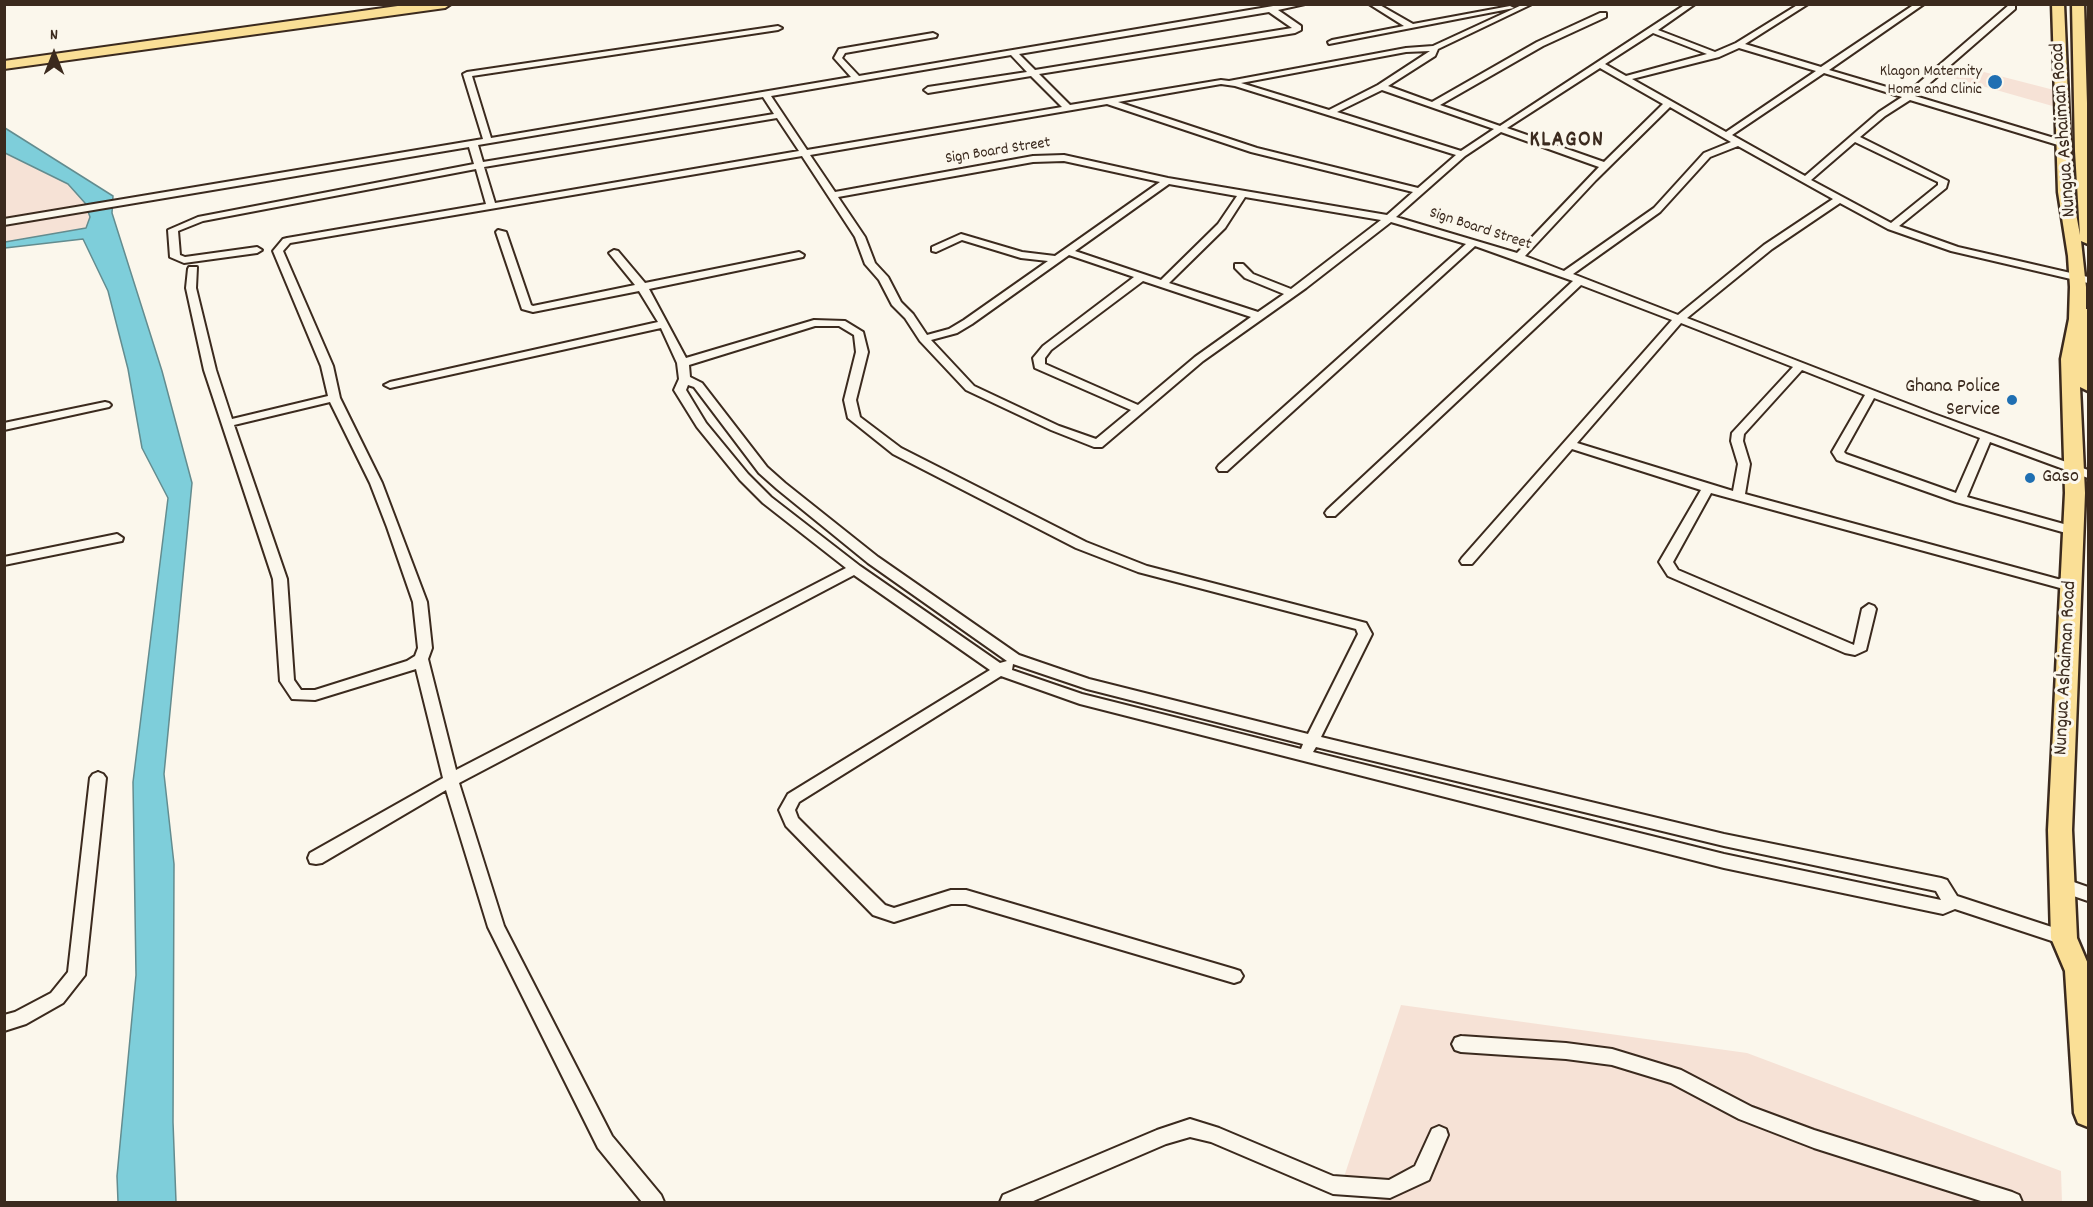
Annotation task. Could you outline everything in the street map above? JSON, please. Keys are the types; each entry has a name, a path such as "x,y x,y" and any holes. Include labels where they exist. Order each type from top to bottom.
{"highway":[{"path":"8,60 380,4"},
{"path":"8,60 445,4"}],"main road":[{"name":"Nungua Ashaiman Road","path":"2058,4 2061,143 2065,192 2086,280 2088,386"},
{"name":"Nungua Ashaiman Road","path":"2078,4 2084,42 2088,240"},
{"name":"Nungua Ashaiman Road","path":"2086,280 2076,319 2070,359 2082,495 2073,531 2061,819 2064,938 2083,962 2088,1113"}],"street":[{"path":"4,222 1302,4"},
{"path":"1372,4 1410,26"},
{"path":"765,93 835,195 860,237 870,264 884,279 896,303 909,316 924,339 970,388 1055,428 1098,444 1199,358 1292,292 1388,219 1462,154 1692,4"},
{"path":"1624,79 1716,55 1739,45 1805,4"},
{"path":"1725,136 1921,4"},
{"path":"1332,42 1530,5"},
{"path":"193,269 191,288 210,370 230,423 280,579 287,681 297,696 315,696 412,665 421,659 426,648 420,603 376,483 334,398 327,366 278,251 287,241 1067,107 1205,84 1227,83 1407,50 1435,48 1530,5"},
{"path":"1804,181 1882,114 1908,97 2012,7"},
{"path":"928,90 1292,32 1298,28 1272,10"},
{"path":"1433,105 1540,44 1603,15"},
{"path":"488,142 467,74 778,28"},
{"path":"1652,30 1716,55"},
{"path":"856,78 838,58 838,54 842,51 933,35"},
{"path":"1739,45 2061,143"},
{"path":"1329,113 1381,87 1432,54 1435,48"},
{"path":"1012,52 1067,107"},
{"path":"1599,64 1838,200 1892,226 1956,249 2086,280"},
{"path":"1227,83 1462,154"},
{"path":"1381,87 1606,166"},
{"path":"1104,101 1254,150 1421,191"},
{"path":"1519,257 1668,104"},
{"path":"256,250 184,260 175,257 173,230 201,219 481,165 781,115"},
{"path":"1855,138 1929,172 1943,181 1943,186 1892,226"},
{"path":"1565,275 1652,214 1707,155 1737,143"},
{"path":"473,144 481,165 491,206"},
{"name":"Sign Board Street","path":"835,195 1047,157 1080,161 1167,181 1388,219 1474,242 1519,257 1872,394 2081,471"},
{"path":"924,339 953,331 968,322 1167,181"},
{"path":"1162,284 1222,226 1244,193"},
{"path":"1467,561 1678,320 1768,247 1838,200"},
{"path":"501,232 526,307 542,309 799,255"},
{"path":"936,249 961,237 1021,255 1057,258"},
{"path":"1222,468 1474,242"},
{"path":"1066,251 1140,278 1258,316"},
{"path":"614,253 643,288 683,363 685,379 680,390 701,425 744,477 767,500 855,569 1001,671 1080,699 1724,861 1943,907 1948,906 1950,900 1947,890 1941,885 1724,840 1311,740 1087,684 1014,659 873,560 781,486 763,470 698,385 685,379"},
{"path":"1239,266 1249,276 1292,292"},
{"path":"1140,278 1047,348 1039,358 1039,366 1140,410"},
{"path":"1331,513 1578,281"},
{"path":"683,363 814,323 841,323 859,334 862,352 850,400 854,418 897,451 1081,545 1143,569 1361,627 1365,634 1311,740 1306,755"},
{"path":"390,385 664,324"},
{"path":"1738,496 1744,464 1737,441 1738,433 1800,366"},
{"path":"1872,394 1838,452 1841,457 1960,499 2073,531"},
{"path":"230,423 334,398"},
{"path":"4,427 105,405"},
{"path":"1960,499 1986,437"},
{"path":"1568,444 1708,488 2071,587"},
{"path":"1708,488 1665,562 1673,573 1845,648 1855,650 1861,647 1869,609"},
{"path":"4,561 117,538"},
{"path":"316,858 451,780 855,569"},
{"path":"421,659 451,780 496,927 605,1142 654,1203"},
{"path":"1014,659 1001,671 793,798 787,810 792,822 879,910 894,915 951,897 966,897 1234,976"},
{"path":"4,1023 20,1018 57,998 76,975 98,778"},
{"path":"1724,840 1724,861"},
{"path":"2062,885 2088,894"},
{"path":"1950,900 2064,938"},
{"path":"1461,1044 1566,1051 1612,1057 1675,1076 1746,1113 1814,1139 2012,1203"},
{"path":"1010,1203 1164,1136 1190,1128 1212,1134 1333,1185 1390,1189 1422,1173 1439,1135"}],"shaded area":[{"name":"Klagon Maternity Home and Clinic","path":"1953,64 2054,90 2056,107 1940,74"},
{"path":"4,153 68,184 85,203 90,217 87,228 5,242"},
{"path":"1401,1005 1747,1053 2061,1171 2062,1202 1384,1202 1341,1186"}],"water":[{"path":"5,128 113,196 112,213 162,371 192,483 164,774 174,864 173,1122 176,1202 118,1202 117,1176 136,975 133,782 168,498 142,448 128,369 108,291 83,239 5,248 5,242 86,228 90,217 85,203 68,184 5,153"}],"place":[{"name":"Klagon Maternity Home and Clinic","path":"1995,82"},
{"name":"Ghana Police Service","path":"2012,400"},
{"name":"Gaso","path":"2030,478"}],"district":[{"name":"KLAGON","path":"1567,142"}]}
